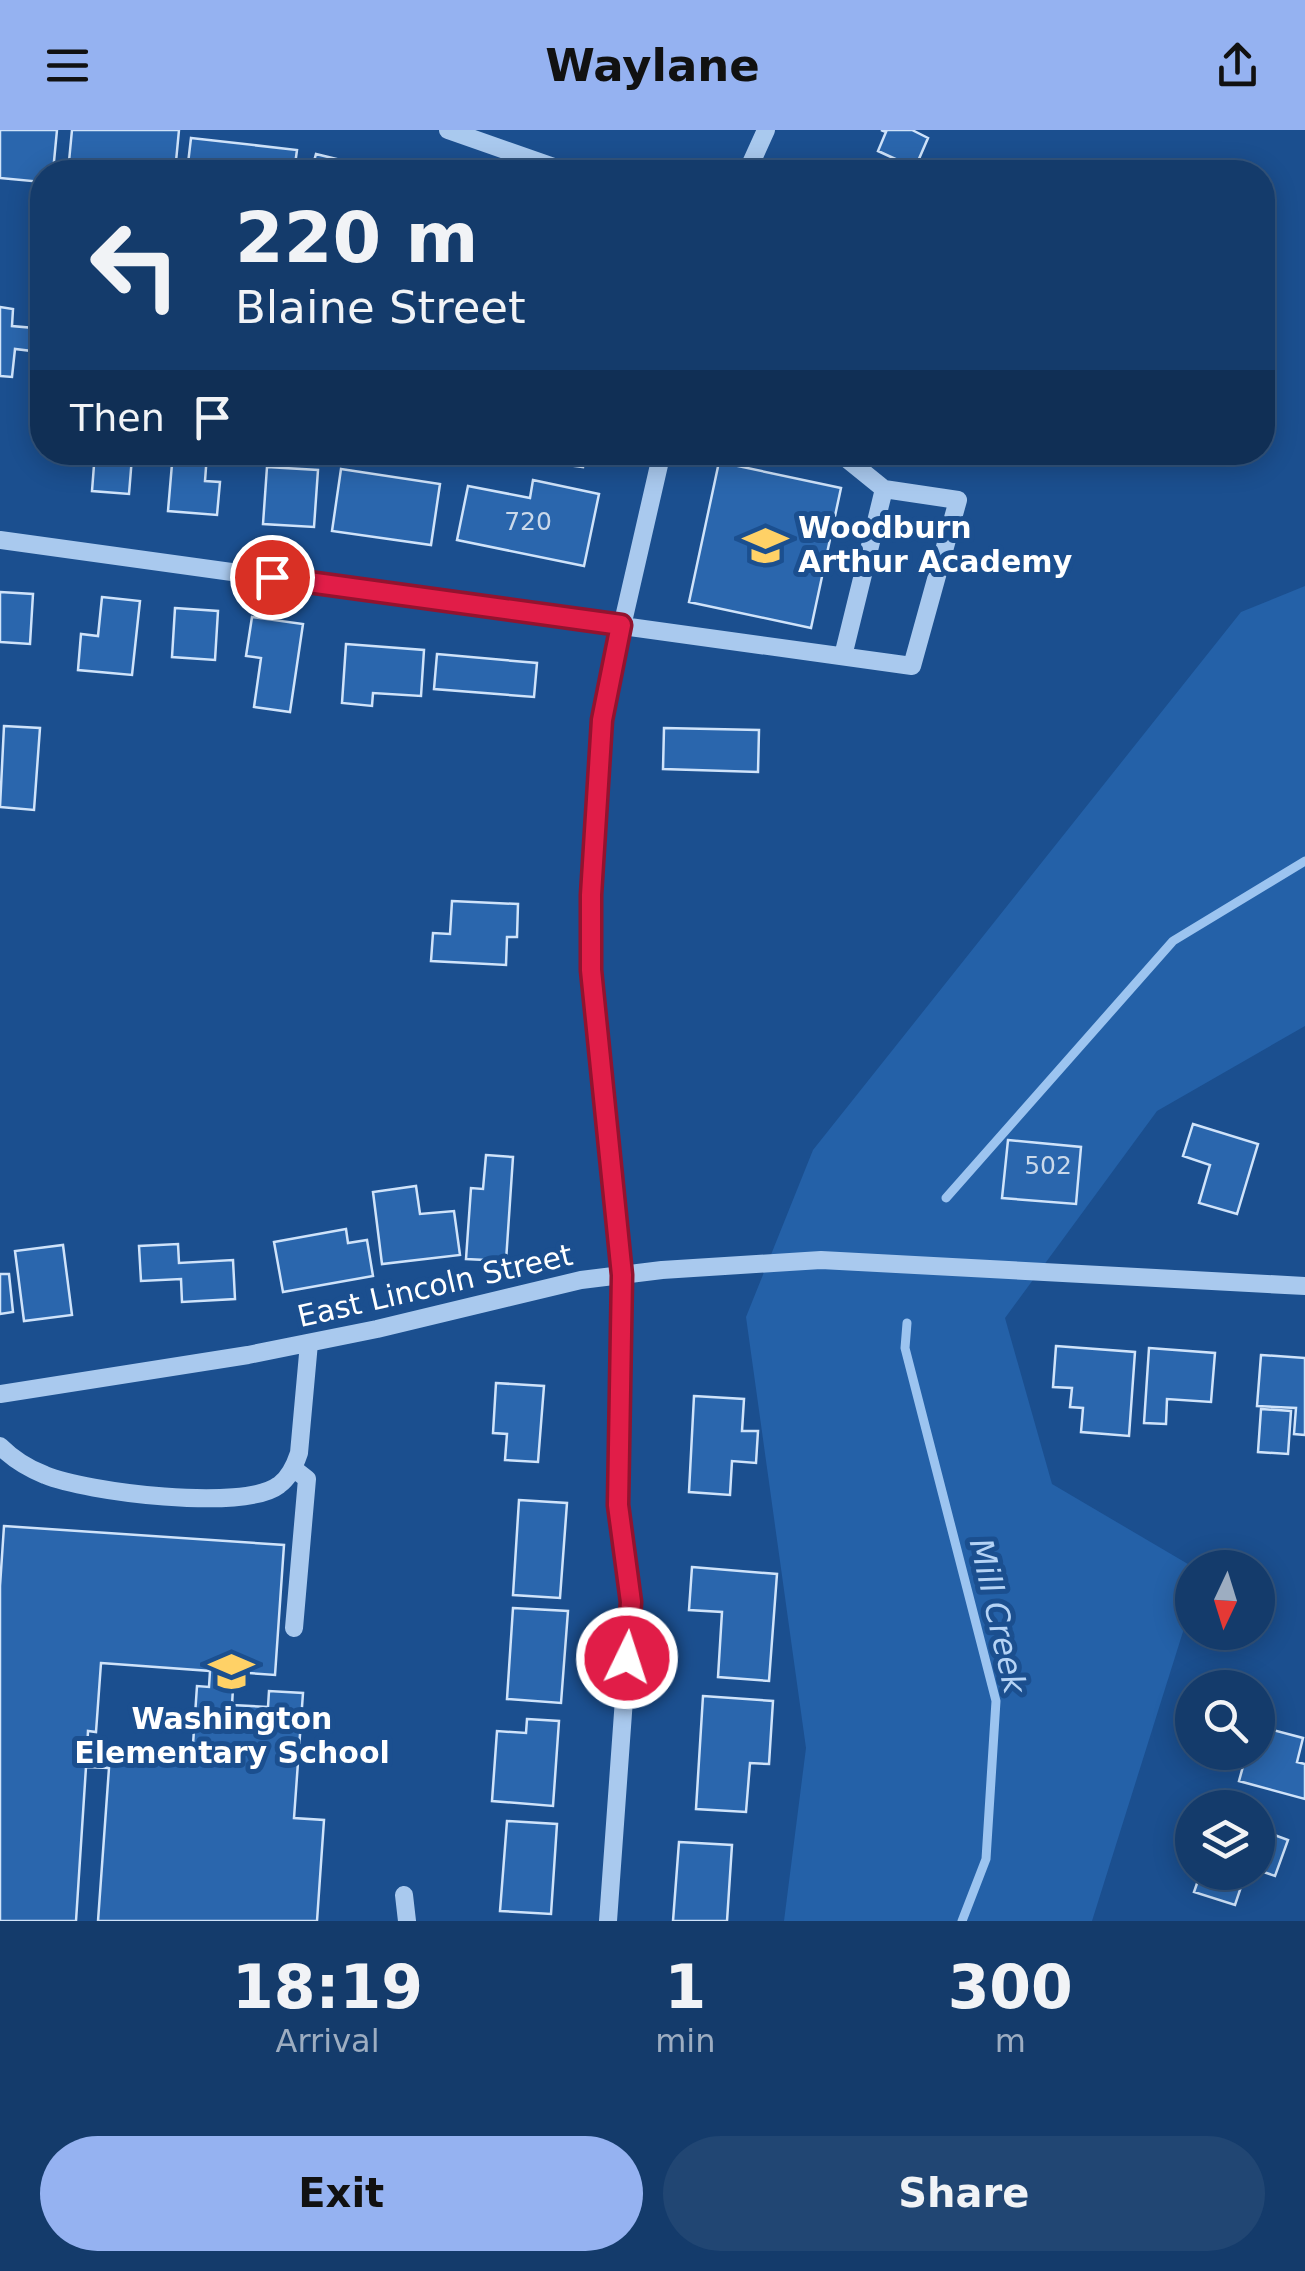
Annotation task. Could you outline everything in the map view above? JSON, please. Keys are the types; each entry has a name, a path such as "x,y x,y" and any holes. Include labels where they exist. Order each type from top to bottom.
{"street":[{"path":"448,130 534,160"},
{"path":"752,160 766,130"},
{"path":"608,1921 631,1602 618,1505 622,1275 591,970 591,914 602,720 659,465"},
{"path":"0,540 912,666 958,500 884,489 854,465"},
{"path":"843,656 884,489"},
{"name":"East Lincoln Street","path":"0,1394 309,1343 581,1280 622,1275 821,1260 1305,1286"},
{"path":"0,1446 15,1460 47,1476 133,1492 229,1499 258,1494 279,1485 300,1453 309,1343"},
{"path":"293,1468 308,1480 294,1628"},
{"path":"404,1895 407,1921"}],"shaded area":[{"path":"1305,586 1305,1026 1157,1111 1005,1318 1052,1484 1175,1556 1177,1650 1092,1921 784,1921 806,1748 746,1317 813,1150 1241,612"}],"building":[{"path":"0,130 57,130 54,160 30,160 30,181 0,178"},
{"path":"72,130 179,130 176,160 69,160"},
{"path":"881,130 912,130 928,138 918,160 898,160 878,151 886,132"},
{"path":"191,138 297,150 296,160 188,160"},
{"path":"316,154 340,160 314,160"},
{"path":"0,307 13,309 12,326 30,328 30,351 15,349 12,377 0,376"},
{"path":"94,465 131,465 129,494 92,491"},
{"path":"172,465 206,465 205,481 220,482 217,515 168,511"},
{"name":"Woodburn Arthur Academy","path":"718,465 841,488 811,628 689,602"},
{"path":"267,467 318,470 314,527 263,524"},
{"path":"341,469 440,484 431,545 332,531"},
{"path":"533,480 599,494 584,566 457,540 468,486 530,498"},
{"path":"0,592 33,594 30,644 0,642"},
{"path":"102,597 140,601 132,675 78,670 81,634 98,636"},
{"path":"175,608 218,611 215,660 172,657"},
{"path":"252,617 303,624 290,712 254,707 261,658 246,656"},
{"path":"346,644 424,650 421,696 373,693 372,706 342,703"},
{"path":"437,654 537,663 534,697 434,689"},
{"path":"4,726 40,728 34,810 0,807"},
{"path":"664,728 759,730 758,772 663,769"},
{"path":"452,901 518,904 517,937 507,937 506,965 431,961 433,933 450,934"},
{"path":"1193,1124 1258,1144 1237,1214 1199,1203 1210,1165 1183,1156"},
{"path":"1008,1140 1081,1147 1076,1204 1002,1198"},
{"path":"486,1155 513,1157 506,1261 466,1259 471,1188 483,1189"},
{"path":"416,1186 420,1214 454,1211 460,1255 382,1264 373,1192"},
{"path":"346,1229 348,1243 367,1240 373,1276 283,1292 274,1242"},
{"path":"178,1244 179,1263 233,1260 235,1299 182,1302 181,1279 141,1281 139,1246"},
{"path":"63,1245 72,1315 24,1321 15,1251"},
{"path":"0,1274 9,1274 13,1312 0,1314"},
{"path":"1056,1346 1135,1352 1129,1436 1081,1432 1083,1408 1070,1407 1072,1388 1053,1387"},
{"path":"1149,1348 1215,1353 1211,1402 1167,1399 1166,1424 1144,1423"},
{"path":"1261,1355 1305,1358 1305,1435 1294,1434 1296,1408 1257,1406"},
{"path":"496,1383 544,1386 538,1462 505,1460 507,1434 493,1433"},
{"path":"694,1396 744,1399 742,1431 758,1431 756,1463 732,1461 730,1495 689,1492"},
{"path":"1261,1409 1291,1411 1288,1454 1258,1452"},
{"path":"519,1500 567,1503 560,1598 513,1595"},
{"name":"Washington Elementary School","path":"4,1526 284,1545 275,1675 234,1672 232,1705 268,1707 269,1691 303,1693 294,1818 324,1820 317,1921 98,1921 109,1768 86,1767 76,1921 0,1921 0,1586","holes":["101,1663 210,1671 209,1687 197,1686 192,1759 87,1752 88,1731 96,1732"]},
{"path":"692,1567 777,1574 769,1681 718,1677 722,1612 689,1610"},
{"path":"513,1608 568,1611 561,1703 507,1699"},
{"path":"703,1696 773,1701 769,1764 750,1763 746,1812 696,1809"},
{"path":"527,1719 559,1721 553,1806 492,1801 497,1731 526,1733"},
{"path":"1275,1731 1303,1738 1297,1762 1305,1764 1305,1799 1239,1781 1242,1770 1275,1770"},
{"path":"507,1821 557,1824 551,1914 500,1911"},
{"path":"1275,1835 1288,1840 1275,1876"},
{"path":"679,1842 732,1845 727,1921 673,1921"},
{"path":"1195,1890 1240,1890 1235,1905"}],"waterway":[{"name":"Mill Creek","path":"946,1198 1173,941 1305,861"},
{"name":"Mill Creek","path":"907,1323 905,1348 996,1701 986,1859 962,1921"}],"place":[{"name":"Woodburn Arthur Academy","path":"765,545"},
{"name":"Washington Elementary School","path":"232,1672"}],"route":[{"path":"272,577 621,625 602,720 591,895 591,970 622,1275 618,1505 631,1602 627,1658"}]}
